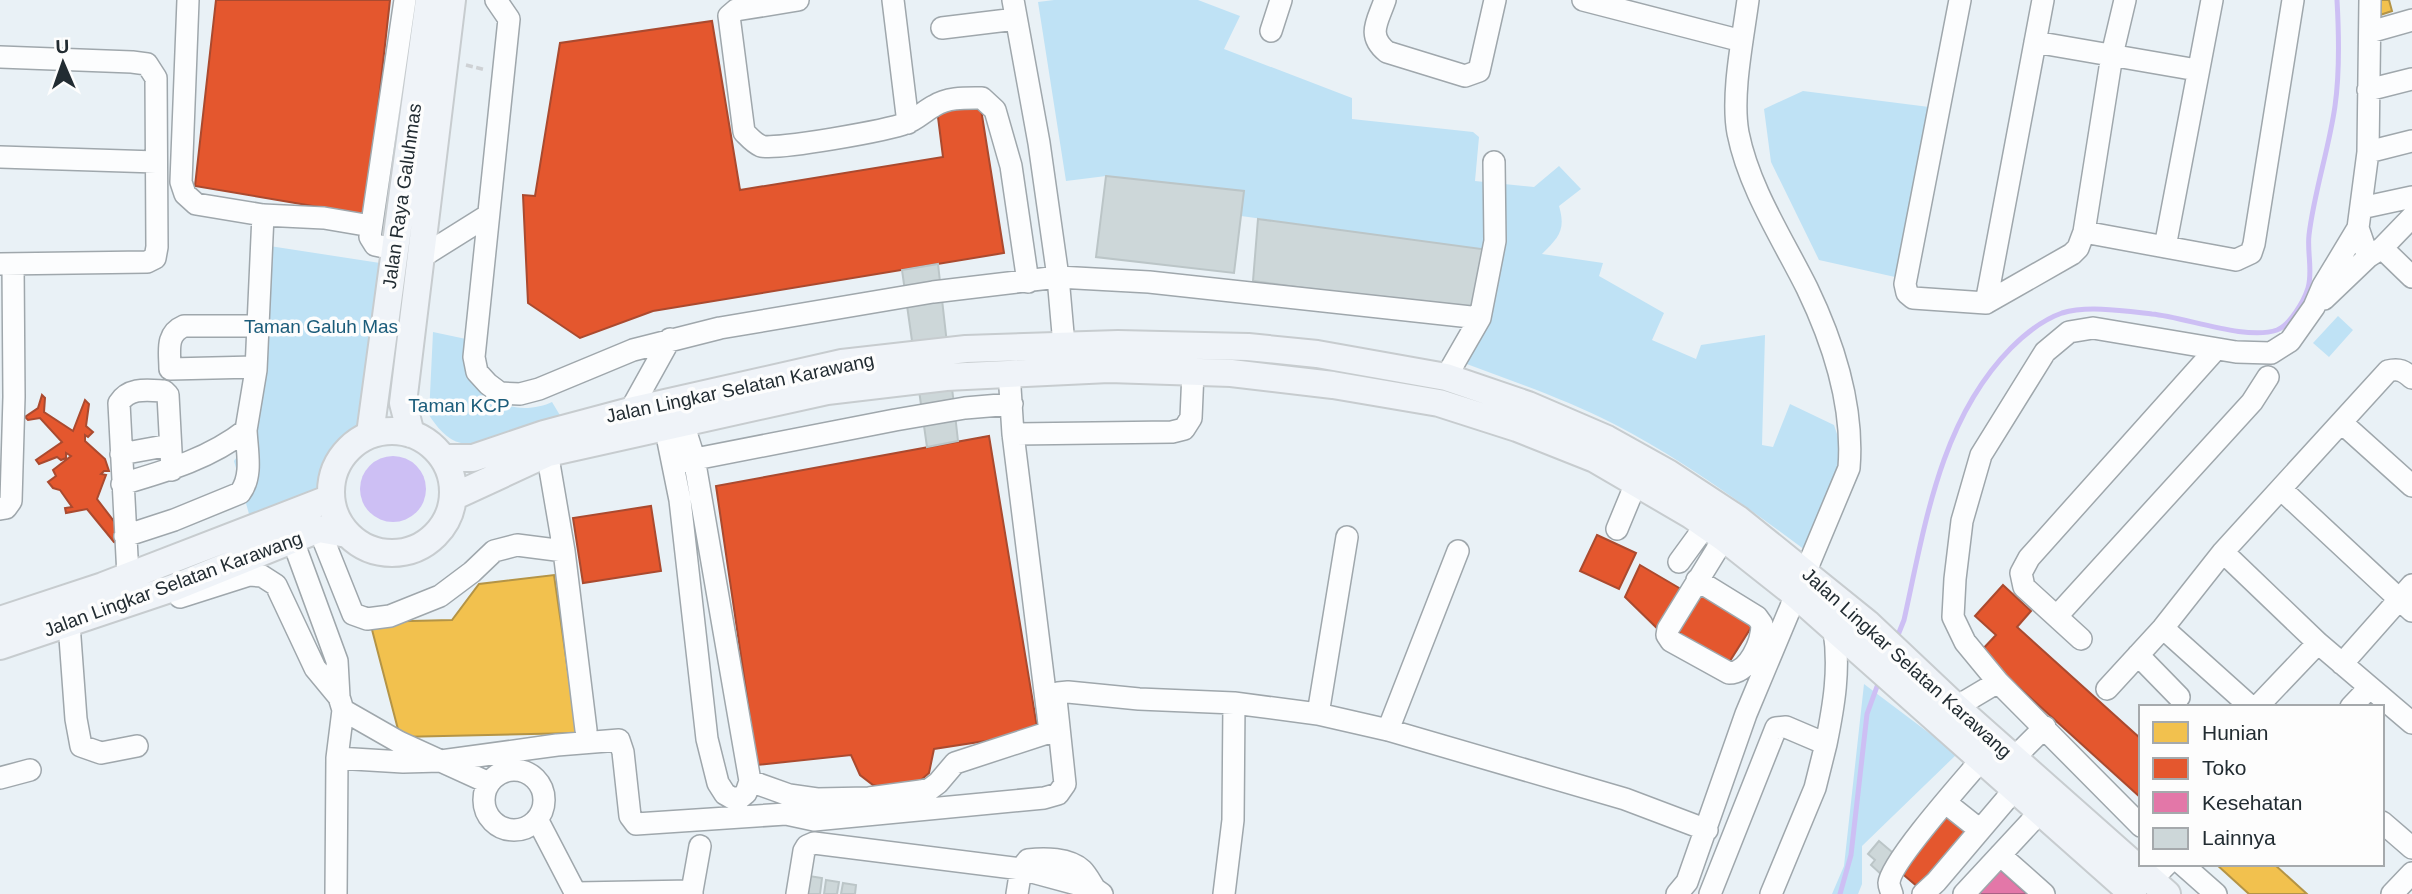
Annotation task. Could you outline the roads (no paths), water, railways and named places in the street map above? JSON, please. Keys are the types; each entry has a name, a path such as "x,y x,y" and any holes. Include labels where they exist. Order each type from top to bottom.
{"main road":[{"name":"Jalan Raya Galuhmas","path":"370,434 429,0"},
{"name":"Jalan Raya Galuhmas","path":"411,434 403,403 452,0"},
{"name":"Jalan Lingkar Selatan Karawang","path":"453,497 546,444 630,411 842,363 966,349 1064,345 1248,347 1317,354 1446,377 1528,405 1607,439 1668,473 1738,519 1800,583 1834,630 1860,654 1956,707 2149,876"},
{"name":"Jalan Lingkar Selatan Karawang","path":"443,457 473,458 674,424 827,391 1009,372 1109,369 1278,377 1439,403 1517,428 1595,459 1867,623 1918,687 1982,759 2015,789 2041,811 2149,876"},
{"path":"374,404 392,410 403,403"},
{"path":"390,430 411,434 429,443 443,457 452,476 453,497 448,516 437,534 421,546 402,552 382,552 363,546 347,534 336,517 331,498 332,478 339,460 352,445 370,434 390,430"},
{"name":"Jalan Lingkar Selatan Karawang","path":"0,620 128,576 331,498"},
{"name":"Jalan Lingkar Selatan Karawang","path":"0,646 128,604 318,529 347,534"}],"street":[{"path":"188,0 181,182 185,194 196,204 263,215 324,218 371,226"},
{"path":"394,249 375,245 370,237 405,0"},
{"path":"496,0 509,19 474,357 478,372 500,393 520,394 539,389 633,350 720,328 919,295 1059,277 1149,282 1480,318"},
{"path":"798,0 736,10 725,8 744,132 763,147 872,132 908,123 936,104 955,99 982,98 996,110 1011,166 1028,282"},
{"path":"893,0 908,123"},
{"path":"1271,30 1281,0"},
{"path":"1385,0 1374,33 1378,44 1387,52 1465,76 1479,71 1495,0"},
{"path":"1583,0 1742,41"},
{"path":"1677,894 1687,882 1746,714 1850,468 1852,437 1845,395 1829,340 1808,290 1778,234 1745,160 1738,130 1742,41 1748,0"},
{"path":"1960,0 1905,284 1907,293 1913,298 1986,303 2078,248 2084,232 2112,55 2125,0"},
{"path":"1986,303 2043,0"},
{"path":"2165,247 2212,0"},
{"path":"2084,232 2236,260 2251,253 2293,0"},
{"path":"2139,824 1998,682 1965,642 1953,617 1962,521 1981,455 2045,352 2069,332 2093,328 2120,330 2216,349 2272,353 2290,341 2314,307 2360,218 2368,152 2370,0"},
{"path":"942,28 1014,9 1039,143 1059,277 1064,345"},
{"path":"2370,32 2412,20"},
{"path":"2035,42 2197,70"},
{"path":"0,57 147,64 156,79 157,247 155,258 147,262 7,264 14,397 11,501 6,508 0,509"},
{"path":"2368,90 2412,79"},
{"path":"2368,152 2412,141"},
{"path":"0,157 156,162"},
{"path":"1446,377 1480,318 1496,241 1494,162"},
{"path":"2360,218 2412,197"},
{"path":"125,536 240,494 246,485 246,430 259,326 263,215"},
{"path":"420,258 488,216"},
{"path":"2314,307 2412,217"},
{"path":"2360,218 2375,253 2412,277"},
{"path":"255,371 170,369 170,338 184,326 259,326"},
{"path":"630,411 670,339"},
{"path":"2081,639 2024,587 2021,573 2029,558 2216,349"},
{"path":"174,469 175,379 255,371"},
{"path":"2107,689 2163,628 2223,552 2388,371 2404,371 2412,378"},
{"path":"750,781 789,795 817,799 869,798 921,791 938,783 955,763 1050,732 1013,434 1009,372"},
{"path":"1013,434 1171,432 1184,429 1191,418 1193,372"},
{"path":"2057,616 2252,402 2268,377"},
{"path":"128,576 119,403 123,396 133,391 164,391 168,396 174,469"},
{"path":"672,464 919,416 1012,404"},
{"path":"111,405 111,434 121,454"},
{"path":"2342,423 2412,486"},
{"path":"674,424 694,458 750,781 746,793 740,798 725,794 718,783 707,738 680,500 672,464 674,424"},
{"path":"122,484 174,469 226,446 246,430"},
{"path":"546,444 565,551 586,730"},
{"path":"121,454 170,445"},
{"path":"1617,529 1636,483"},
{"path":"2281,490 2408,598 2342,664"},
{"path":"318,529 353,614 367,619 390,616 440,596 494,551 517,545 565,551"},
{"path":"1679,562 1715,531"},
{"path":"1697,580 1757,617 1762,624 1762,633 1746,666 1737,673 1729,673 1671,641 1667,635 1697,580 1715,531"},
{"path":"1318,714 1348,537"},
{"path":"293,541 337,662 341,704 337,758 336,894"},
{"path":"1388,730 1458,551"},
{"path":"2223,552 2318,643 2412,723"},
{"path":"128,604 148,608 249,575 262,576 276,585 315,668 341,704 399,742 489,783"},
{"path":"69,624 76,719 81,746 101,753 136,746"},
{"path":"2163,628 2249,705"},
{"path":"1772,894 1815,789 1826,744 1836,692 1838,652 1834,630"},
{"path":"2259,705 2318,643"},
{"path":"2138,655 2179,697"},
{"path":"1956,707 1998,682"},
{"path":"2353,705 2369,688"},
{"path":"337,758 441,761 557,745 619,740 630,816 636,824 786,814 814,820 1044,798 1058,794 1065,784 1056,699 1058,693 1068,692 1139,699 1234,703 1318,714 1388,730 1625,799 1707,830"},
{"path":"1224,894 1233,820 1234,703"},
{"path":"1710,894 1776,728 1786,727 1826,744"},
{"path":"2014,758 2045,727"},
{"path":"1892,894 1889,883 1893,872 1982,759"},
{"path":"0,778 30,770"},
{"path":"510,770 527,772 534,777 543,792 544,800 543,809 537,818 518,830 501,827 494,822 485,808 484,799 489,783 502,772 510,770"},
{"path":"1923,894 1936,883 2015,789"},
{"path":"1946,803 1980,830"},
{"path":"1964,894 2041,811"},
{"path":"537,818 576,893 692,892 700,846"},
{"path":"2384,824 2412,848"},
{"path":"797,894 804,850 814,843 1021,869 1099,891"},
{"path":"2000,855 2044,894"},
{"path":"2184,866 2216,894"},
{"path":"1017,894 1021,869"},
{"path":"2392,894 2412,873"}],"waterway":[{"path":"1896,640 1904,620 1928,511 1951,441 1987,376 2028,332 2062,313 2083,309 2166,316 2249,333 2277,330 2296,312 2309,282 2311,219 2335,106 2339,53 2337,0"},
{"path":"1840,894 1851,855 1867,714 1879,681"}],"park label":[{"name":"Taman Galuh Mas","path":"321,326"},
{"name":"Taman KCP","path":"459,405"}]}
